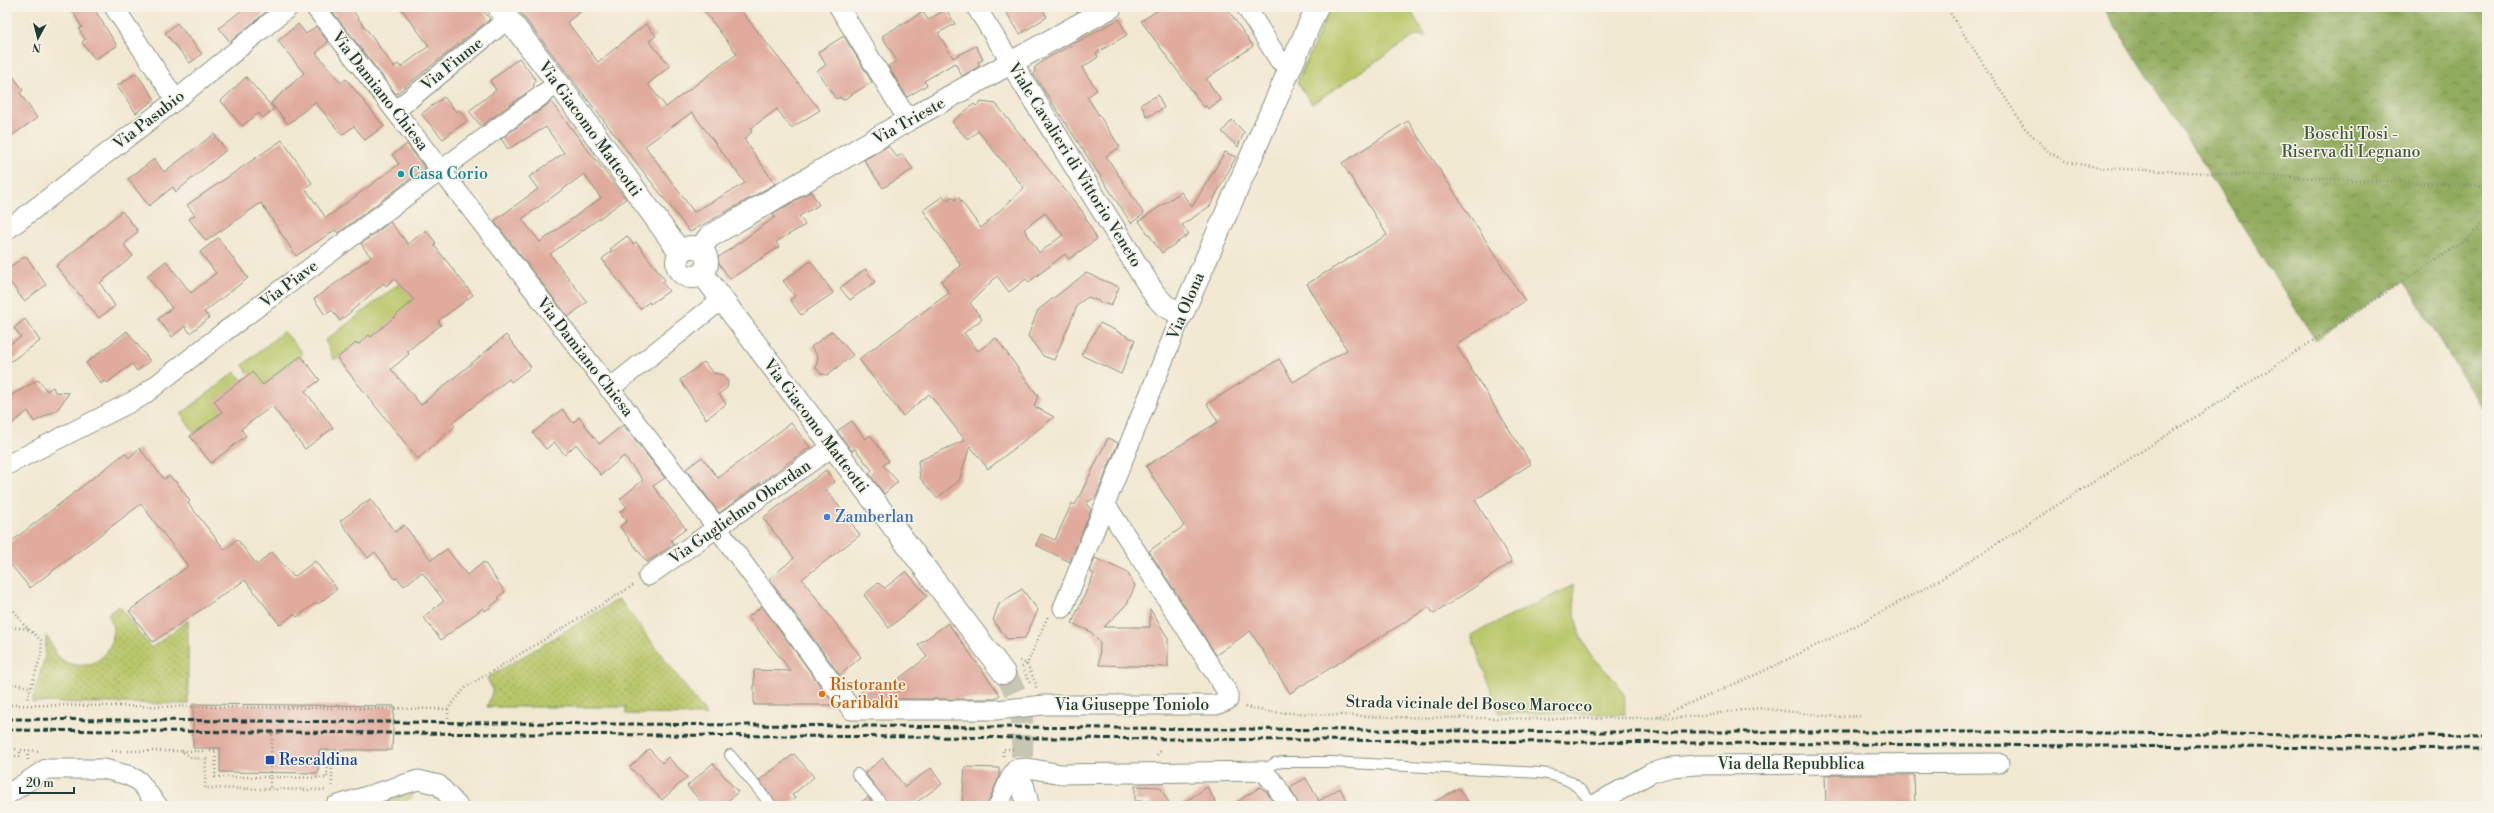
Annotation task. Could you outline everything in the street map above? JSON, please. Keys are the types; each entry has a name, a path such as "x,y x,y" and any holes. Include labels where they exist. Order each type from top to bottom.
{"street":[{"path":"114,7 176,100"},
{"name":"Via Pasubio","path":"7,230 176,100 289,7"},
{"name":"Via Damiano Chiesa","path":"315,7 718,528 852,710"},
{"path":"839,7 908,120"},
{"name":"Viale Cavalieri di Vittorio Veneto","path":"976,7 1155,295 1165,306 1182,314"},
{"name":"Via Trieste","path":"696,246 908,120 1012,64 1111,7"},
{"path":"1246,7 1279,60 1290,69"},
{"name":"Via Olona","path":"1056,611 1106,505 1182,314 1317,7"},
{"name":"Via Fiume","path":"396,110 504,13"},
{"name":"Via Giacomo Matteotti","path":"504,13 558,83 696,246 676,261 681,273 694,277 702,273 832,447 1013,670"},
{"name":"Via Piave","path":"7,465 141,397 441,169 558,83"},
{"path":"609,389 721,300"},
{"name":"Via Guglielmo Oberdan","path":"648,576 832,447"},
{"name":"Via Giuseppe Toniolo","path":"852,710 996,710 1044,705 1216,705 1228,700 1228,693 1106,505"},
{"name":"Via della Repubblica","path":"1592,806 1651,773 1672,767 1696,765 1999,763"},
{"path":"998,806 1016,769 1028,768 1061,774 1263,771 1276,785 1288,806"},
{"path":"7,795 46,770 104,769 127,775 139,781 157,805"},
{"path":"333,797 418,780 439,785 455,802"}],"lane":[{"path":"730,755 772,806"},
{"path":"1263,771 1275,763 1331,762 1541,773 1561,776 1579,787 1592,806"},
{"path":"857,774 884,806"}],"path":[{"path":"1946,7 2025,128 2050,153 2067,162 2103,168 2487,186"},
{"path":"1658,717 1753,676 1844,632 1938,581 2268,370 2470,237 2487,219"},
{"path":"448,718 448,708 466,687 648,576"},
{"path":"7,601 30,630 42,641 41,655 29,687 27,700"},
{"path":"1031,685 1013,670 1027,664 1056,611"},
{"path":"7,627 30,630"},
{"path":"7,688 10,674"},
{"path":"8,683 29,687"},
{"name":"Strada vicinale del Bosco Marocco","path":"1228,700 1240,706 1270,712 1377,716 1569,719 1711,714 1759,708 1837,717 1860,716"},
{"path":"7,704 448,708"},
{"path":"270,789 272,735"},
{"path":"7,749 18,749"},
{"path":"7,756 20,756 20,750 42,751"},
{"path":"104,751 216,751 215,777 327,778 328,759 332,759 333,797"},
{"path":"182,751 192,758 206,759 205,788 301,789"}],"green space":[{"path":"1331,7 1408,7 1426,36 1416,35 1312,104 1297,82"},
{"name":"Boschi Tosi - Riserva di Legnano","path":"2103,7 2487,7 2487,417 2404,280 2316,341"},
{"path":"440,252 450,265 423,286 409,304 410,306 371,337 369,335 334,360 325,341"},
{"path":"284,331 303,354 263,385 252,372 249,374 243,365"},
{"path":"235,372 242,380 222,412 194,433 181,414"},
{"path":"1574,585 1576,622 1582,639 1591,655 1613,678 1620,688 1624,695 1625,714 1499,713 1471,635"},
{"path":"619,599 707,715 626,714 626,707 487,707 493,690 487,678"},
{"path":"119,606 151,648 188,620 188,704 32,702 45,656 46,636 56,653 63,660 68,663 79,665 90,664 98,660 106,653 111,645 113,635 112,624 108,614"},
{"path":"412,793 413,796 400,806 369,806"}],"building":[{"path":"70,7 93,7 117,46 95,59 82,42 85,39 79,29 82,27"},
{"path":"246,7 272,7 230,42 219,28"},
{"path":"329,7 350,7 394,67 398,64 401,67 429,46 400,7 481,7 490,19 396,94"},
{"path":"516,7 586,7 567,22 598,62 646,24 656,36 649,41 670,66 648,84 666,107 737,54 701,7 738,7 820,110 791,128 777,109 750,129 752,132 744,139 775,184 690,232","holes":["692,112 745,183 694,212 645,146"]},
{"path":"1003,7 1041,7 1047,17 1020,34"},
{"path":"1163,7 1226,7 1253,46 1206,79 1221,100 1208,109 1206,106 1204,107 1141,21"},
{"path":"946,9 955,24 938,33 953,58 976,46 983,60 978,62 980,66 962,76 955,63 924,81 927,85 907,97 888,66 897,61 882,36 923,12 928,20"},
{"path":"1119,19 1127,35 1096,53 1098,57 1082,68 1097,90 1087,97 1120,147 1106,156 1144,214 1131,223 1034,75 1035,67 1046,59"},
{"path":"177,23 202,54 190,63 165,33"},
{"path":"298,24 306,34 316,26 328,42 316,53 341,83 346,79 384,126 365,140 354,126 342,135 315,102 288,124 271,103 304,73 278,41"},
{"path":"844,36 872,82 843,100 840,97 836,99 817,71 826,65 818,52"},
{"path":"519,58 535,79 533,88 481,126 469,111 496,90 490,81"},
{"path":"7,68 23,90 20,93 37,118 7,139"},
{"path":"136,73 155,99 136,113 117,86"},
{"path":"246,77 274,109 263,118 259,113 242,126 221,101"},
{"path":"1158,95 1164,108 1147,117 1141,104"},
{"path":"444,97 456,112 459,110 467,121 443,139 421,114"},
{"path":"551,102 626,199 550,254 587,302 568,317 494,221 538,189 529,177 564,153 546,127 508,149 501,139","holes":["584,174 601,198 540,242 522,219"]},
{"path":"981,102 996,104 1082,211 1097,239 1069,259 1065,254 1029,282 1026,279 1009,292 997,276 970,303 982,319 964,333 978,351 996,338 1038,396 1034,406 1054,417 988,469 970,446 959,481 937,498 920,478 918,461 965,440 929,394 903,416 859,359 949,293 941,281 961,266 923,210 943,196 947,201 952,196 955,200 958,197 981,228 1024,188 978,131 968,140 952,122 974,104 976,106","holes":["1045,213 1063,235 1039,253 1024,229"]},
{"path":"1232,120 1244,132 1238,147 1222,132"},
{"path":"1408,121 1525,301 1456,345 1531,464 1475,500 1512,562 1434,614 1429,607 1290,693 1250,631 1216,655 1149,551 1184,526 1146,466 1218,422 1207,404 1279,359 1293,382 1347,350 1307,284 1387,235 1342,163"},
{"path":"214,134 226,150 176,192 173,187 149,206 128,179 154,159 164,172"},
{"path":"282,140 312,183 305,188 326,218 399,164 392,155 407,144 425,168 338,233 335,230 296,256 261,203 206,241 189,219 195,215 187,205"},
{"path":"888,146 897,157 902,154 913,169 883,188 864,160"},
{"path":"1225,152 1236,157 1210,206 1182,225 1189,234 1162,253 1139,221 1181,192 1192,207"},
{"path":"811,191 819,205 799,216 805,225 776,242 779,247 730,279 716,259 775,217 773,214"},
{"path":"122,211 138,231 124,245 133,256 100,283 115,306 99,318 56,266"},
{"path":"390,222 408,244 426,230 436,243 434,245 473,295 438,321 441,325 407,351 409,354 391,369 421,405 506,335 531,367 511,382 509,379 452,423 455,426 418,459 337,358 356,343 359,344 369,335 371,337 414,300 394,279 386,286 384,283 340,321 332,310 325,315 314,299 371,257 361,244"},
{"path":"627,236 633,244 636,242 665,280 662,282 669,291 650,304 649,302 640,309 602,259 612,251 610,249"},
{"path":"218,238 248,278 204,312 209,318 190,333 185,326 172,337 158,319 172,308 147,276 166,261 191,293 216,273 200,252"},
{"path":"26,256 46,285 24,301 7,278 7,269"},
{"path":"811,261 833,293 801,315 790,300 795,296 783,281"},
{"path":"865,269 875,282 850,300 840,288"},
{"path":"1086,273 1119,287 1111,306 1088,297 1078,304 1054,360 1043,356 1028,336 1038,310"},
{"path":"25,319 40,341 7,364 7,346 21,337 14,328"},
{"path":"1100,323 1135,340 1121,374 1081,355"},
{"path":"127,331 150,361 137,371 132,364 107,383 105,380 101,384 86,363"},
{"path":"832,331 853,355 827,375 821,374 816,367 818,356 811,347"},
{"path":"301,356 320,380 305,391 333,428 305,449 272,406 241,429 246,436 211,463 190,436 222,412 214,401 252,372 263,385"},
{"path":"704,362 713,373 723,375 728,382 727,388 719,394 726,404 706,419 680,380"},
{"path":"38,380 47,391 53,387 55,392 69,393 57,410 34,422 28,411 7,428 7,398"},
{"path":"562,409 573,423 579,417 599,444 623,425 665,478 653,486 686,529 671,540 674,544 647,562 620,527 627,521 620,512 627,507 620,499 643,480 624,456 601,475 576,444 565,455 554,442 546,449 533,433"},
{"path":"852,421 865,439 870,435 889,461 883,465 898,482 884,494 869,473 872,470 855,449 852,451 837,431"},
{"path":"791,423 810,447 719,513 686,469 702,457 718,478"},
{"path":"1108,438 1118,443 1096,497 1086,503 1091,510 1070,562 1036,545 1041,534 1055,540 1072,503 1075,505"},
{"path":"139,448 164,479 169,476 177,483 190,501 188,503 225,550 237,539 257,565 272,552 294,577 315,561 337,589 318,604 317,602 297,617 294,614 280,625 245,580 153,642 129,611 188,566 141,504 30,588 7,560 7,545 125,453 129,458"},
{"path":"826,470 835,482 826,489 860,535 802,579 861,657 840,675 769,579 794,558 763,518"},
{"path":"370,499 395,532 404,525 431,560 447,549 467,575 484,562 505,592 498,597 500,599 485,611 483,608 441,640 423,617 444,601 422,572 404,586 397,578 395,579 375,552 368,558 340,521"},
{"path":"1095,558 1127,572 1135,586 1127,604 1104,627 1150,627 1150,609 1168,638 1168,667 1099,665 1100,643 1091,632 1072,623 1094,574 1090,572"},
{"path":"906,571 927,596 889,628 864,595 878,583 885,588"},
{"path":"1022,589 1038,610 1025,638 1007,639 993,620 999,604"},
{"path":"762,606 833,705 754,705 754,670 791,671 748,617"},
{"path":"948,623 1000,695 995,699 858,699 856,696 872,684 880,693 927,657 918,645"},
{"path":"193,704 394,706 392,750 319,750 318,773 220,772 220,748 193,748"},
{"path":"649,749 662,763 668,757 687,777 662,800 630,767"},
{"path":"794,754 814,777 792,795 795,798 786,806 778,806 759,780"},
{"path":"883,758 905,787 931,768 942,784 911,806 890,806 865,773"},
{"path":"713,763 738,792 722,806 705,806 687,786"},
{"path":"965,767 999,768 999,777 987,806 962,806"},
{"path":"1825,775 1914,775 1915,806 1826,806"},
{"path":"1306,778 1319,801 1340,788 1349,806 1299,806 1290,787"},
{"path":"1135,786 1160,787 1171,806 1153,806 1150,801 1135,801"},
{"path":"1207,787 1218,806 1179,806"},
{"path":"1260,787 1267,792 1275,806 1231,806"},
{"path":"1459,788 1471,806 1427,806"},
{"path":"868,797 876,806 856,806"}],"tunnel":[{"path":"1004,673 1013,687 1021,714 1023,786"}],"railway":[{"path":"7,719 1609,732 2017,732 2487,737"},
{"path":"7,730 2487,749"}],"place":[{"name":"Casa Corio","path":"401,174"},
{"name":"Zamberlan","path":"827,517"},
{"name":"Ristorante Garibaldi","path":"822,694"},
{"name":"Rescaldina","path":"270,760"}]}
